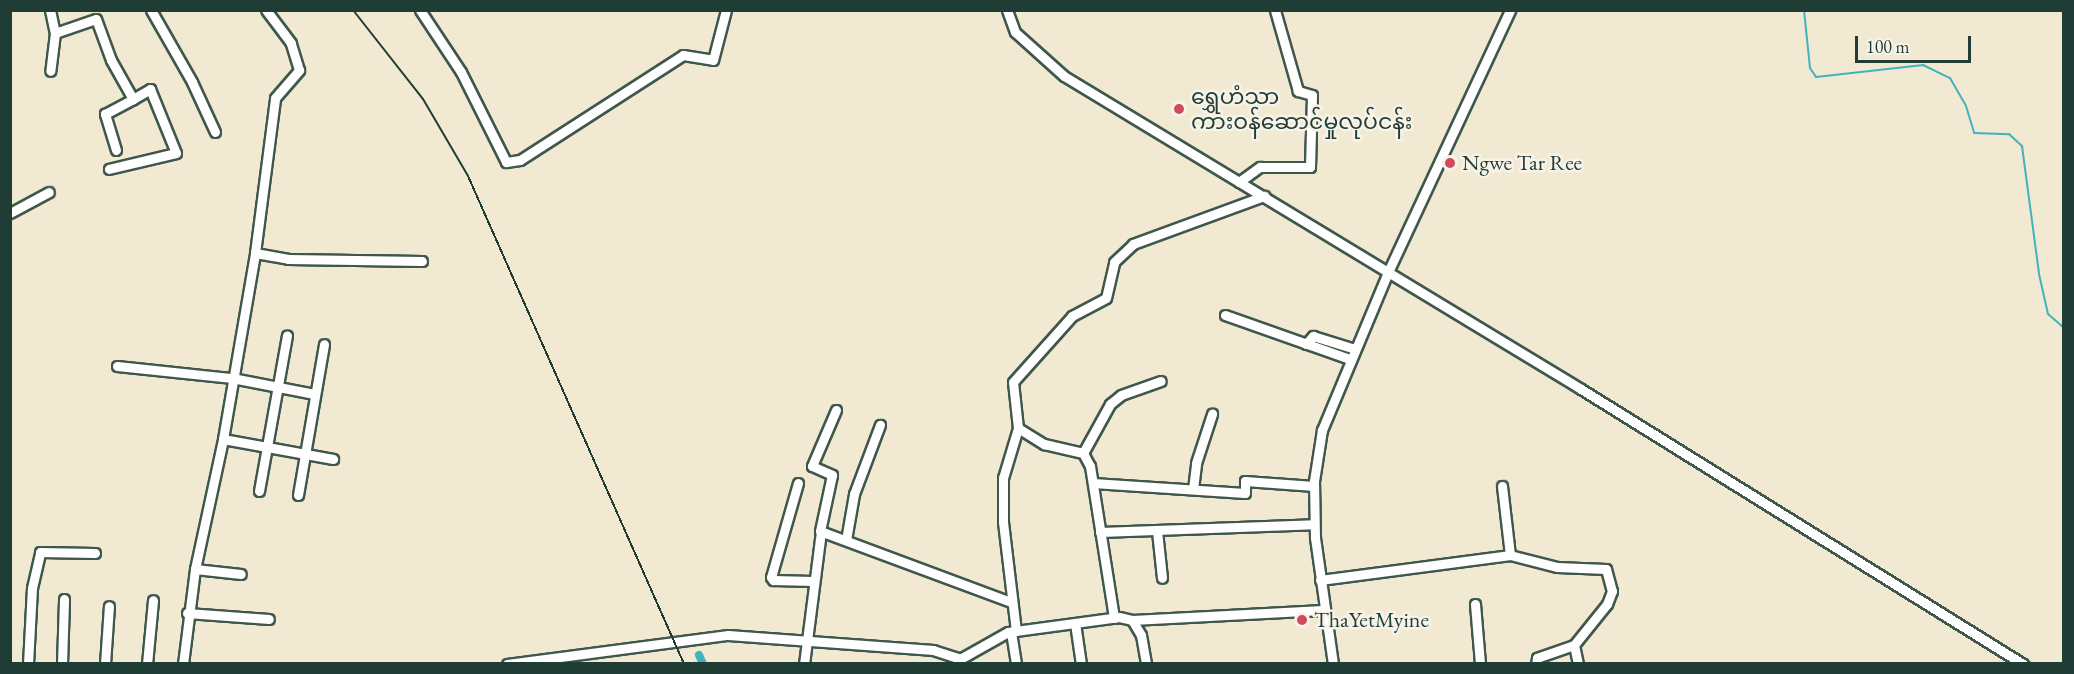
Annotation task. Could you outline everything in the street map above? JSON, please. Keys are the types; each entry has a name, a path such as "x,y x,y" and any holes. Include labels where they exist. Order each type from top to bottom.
{"street":[{"path":"50,10 55,33 50,72"},
{"path":"151,10 192,82 215,132"},
{"path":"183,663 195,569 223,439 255,253 275,98 299,70 291,43 266,10"},
{"path":"420,10 461,72 506,162 520,160 683,55 713,60 726,10"},
{"path":"1007,10 1016,32 1064,76 1264,196 2022,663"},
{"path":"1239,182 1260,166 1310,166 1312,95 1298,91 1275,10"},
{"path":"1333,663 1323,610 1314,524 1314,486 1322,430 1388,272 1510,10"},
{"path":"55,33 96,19 111,60 133,99"},
{"path":"109,170 176,153 150,89 105,114 116,150"},
{"path":"10,213 49,192"},
{"path":"1016,663 1003,478 1018,429 1013,382 1072,316 1106,298 1114,262 1133,244 1264,196"},
{"path":"255,253 288,259 422,261"},
{"path":"1225,315 1350,359"},
{"path":"259,491 287,335"},
{"path":"1306,345 1313,336 1355,349"},
{"path":"298,495 324,344"},
{"path":"117,366 232,378 314,394"},
{"path":"1114,618 1093,483 1083,453 1110,404 1121,395 1161,381"},
{"path":"804,663 813,581 832,475 812,466 836,410"},
{"path":"1192,489 1196,463 1212,414"},
{"path":"846,540 854,494 880,425"},
{"path":"1018,429 1044,444 1083,453"},
{"path":"223,439 267,445 333,459"},
{"path":"1093,483 1245,493 1245,481 1314,486"},
{"path":"798,483 771,576 773,580 813,581"},
{"path":"1502,486 1510,555"},
{"path":"1100,532 1314,524"},
{"path":"821,531 1011,602"},
{"path":"1157,531 1162,578"},
{"path":"28,663 32,588 40,552 95,553"},
{"path":"1320,580 1510,555 1557,567 1606,569 1610,574 1612,591 1607,604 1574,645 1537,658 1536,663"},
{"path":"195,569 241,574"},
{"path":"62,663 64,599"},
{"path":"147,663 153,600"},
{"path":"1475,604 1480,663"},
{"path":"105,663 109,606"},
{"path":"507,663 706,637 933,650 961,661 1014,632 1075,623 1114,618 1132,620 1323,610"},
{"path":"188,613 269,619"},
{"path":"1132,620 1141,635 1146,663"},
{"path":"1075,623 1081,663"},
{"path":"1574,645 1578,663"}],"waterway":[{"path":"1804,10 1810,68 1816,77 1923,65 1950,78 1966,106 1974,133 2009,134 2022,146 2039,274 2048,314 2064,328"},
{"path":"699,655 703,664"}],"railway":[{"path":"353,10 423,99 468,176 684,664"}],"place":[{"name":"ရွှေဟံသာ ကားဝန်ဆောင်မှုလုပ်ငန်း","path":"1179,109"},
{"name":"Ngwe Tar Ree","path":"1450,163"},
{"name":"ThaYetMyine","path":"1302,620"}]}
